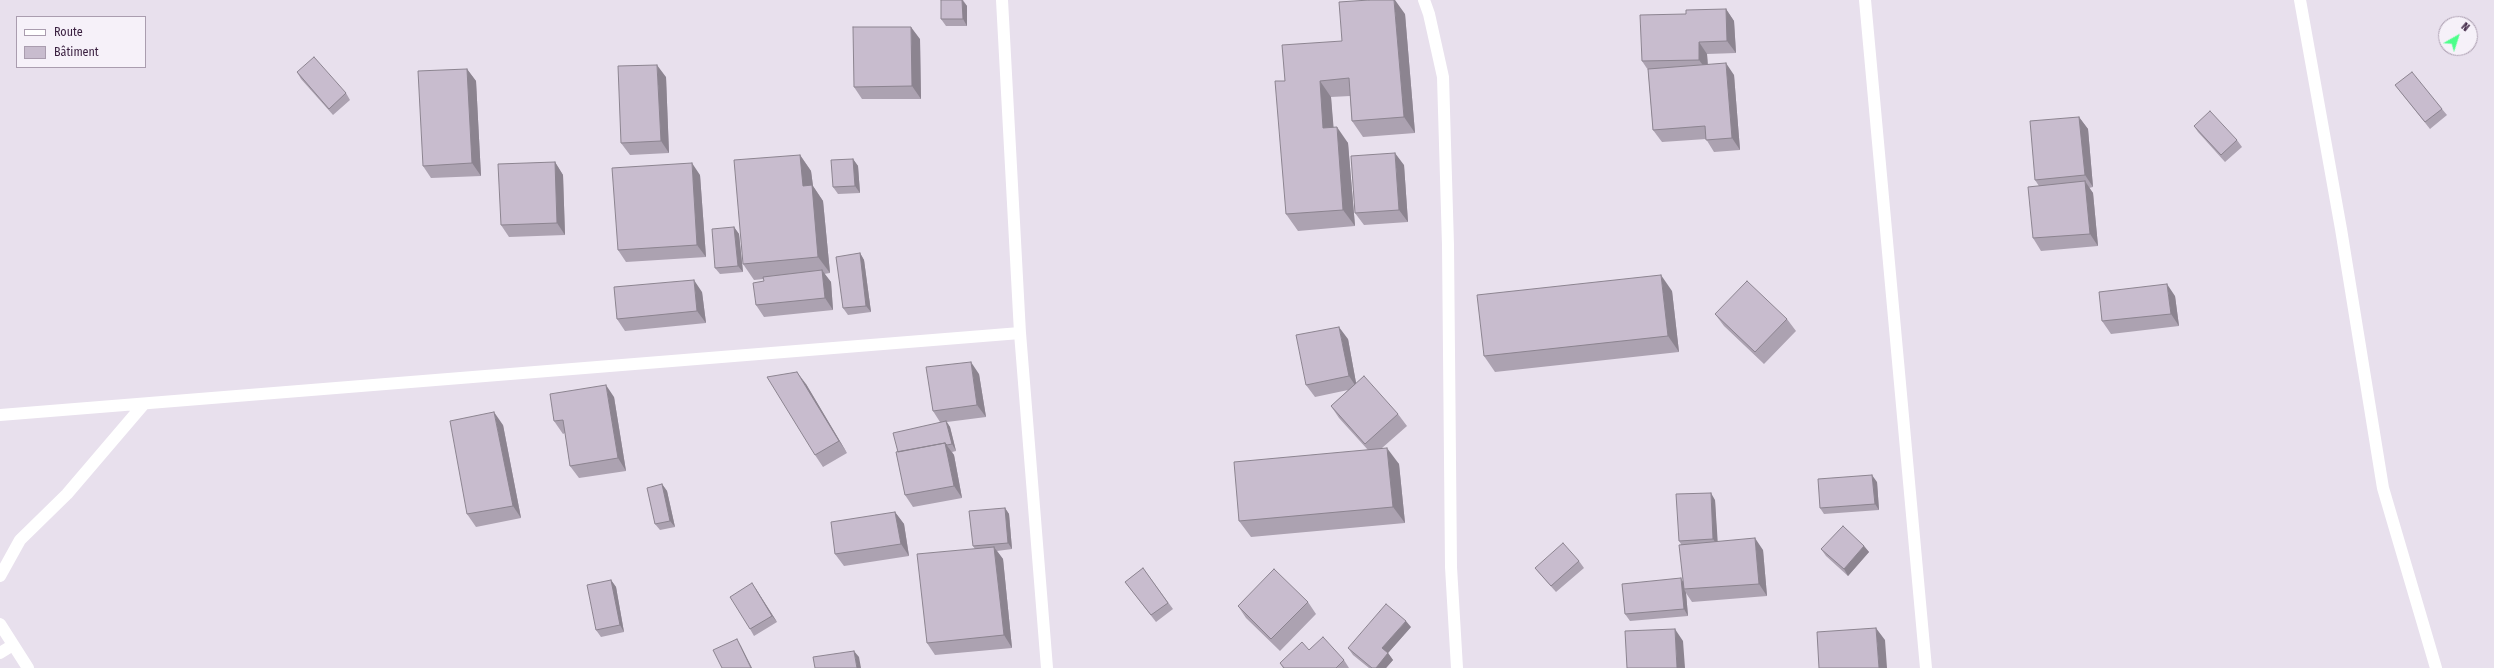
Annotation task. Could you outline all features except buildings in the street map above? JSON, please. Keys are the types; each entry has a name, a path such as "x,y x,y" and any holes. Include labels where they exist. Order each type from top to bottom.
{"street":[{"path":"1002,0 1020,333 1047,668"},
{"path":"1424,0 1429,14 1443,77 1448,245 1451,567 1457,668"},
{"path":"1865,0 1926,668"},
{"path":"2300,0 2341,229 2383,488 2436,668"},
{"path":"0,416 1020,333"},
{"path":"0,576 20,540 67,494 143,405"},
{"path":"0,624 28,668"},
{"path":"0,653 13,645"}]}
